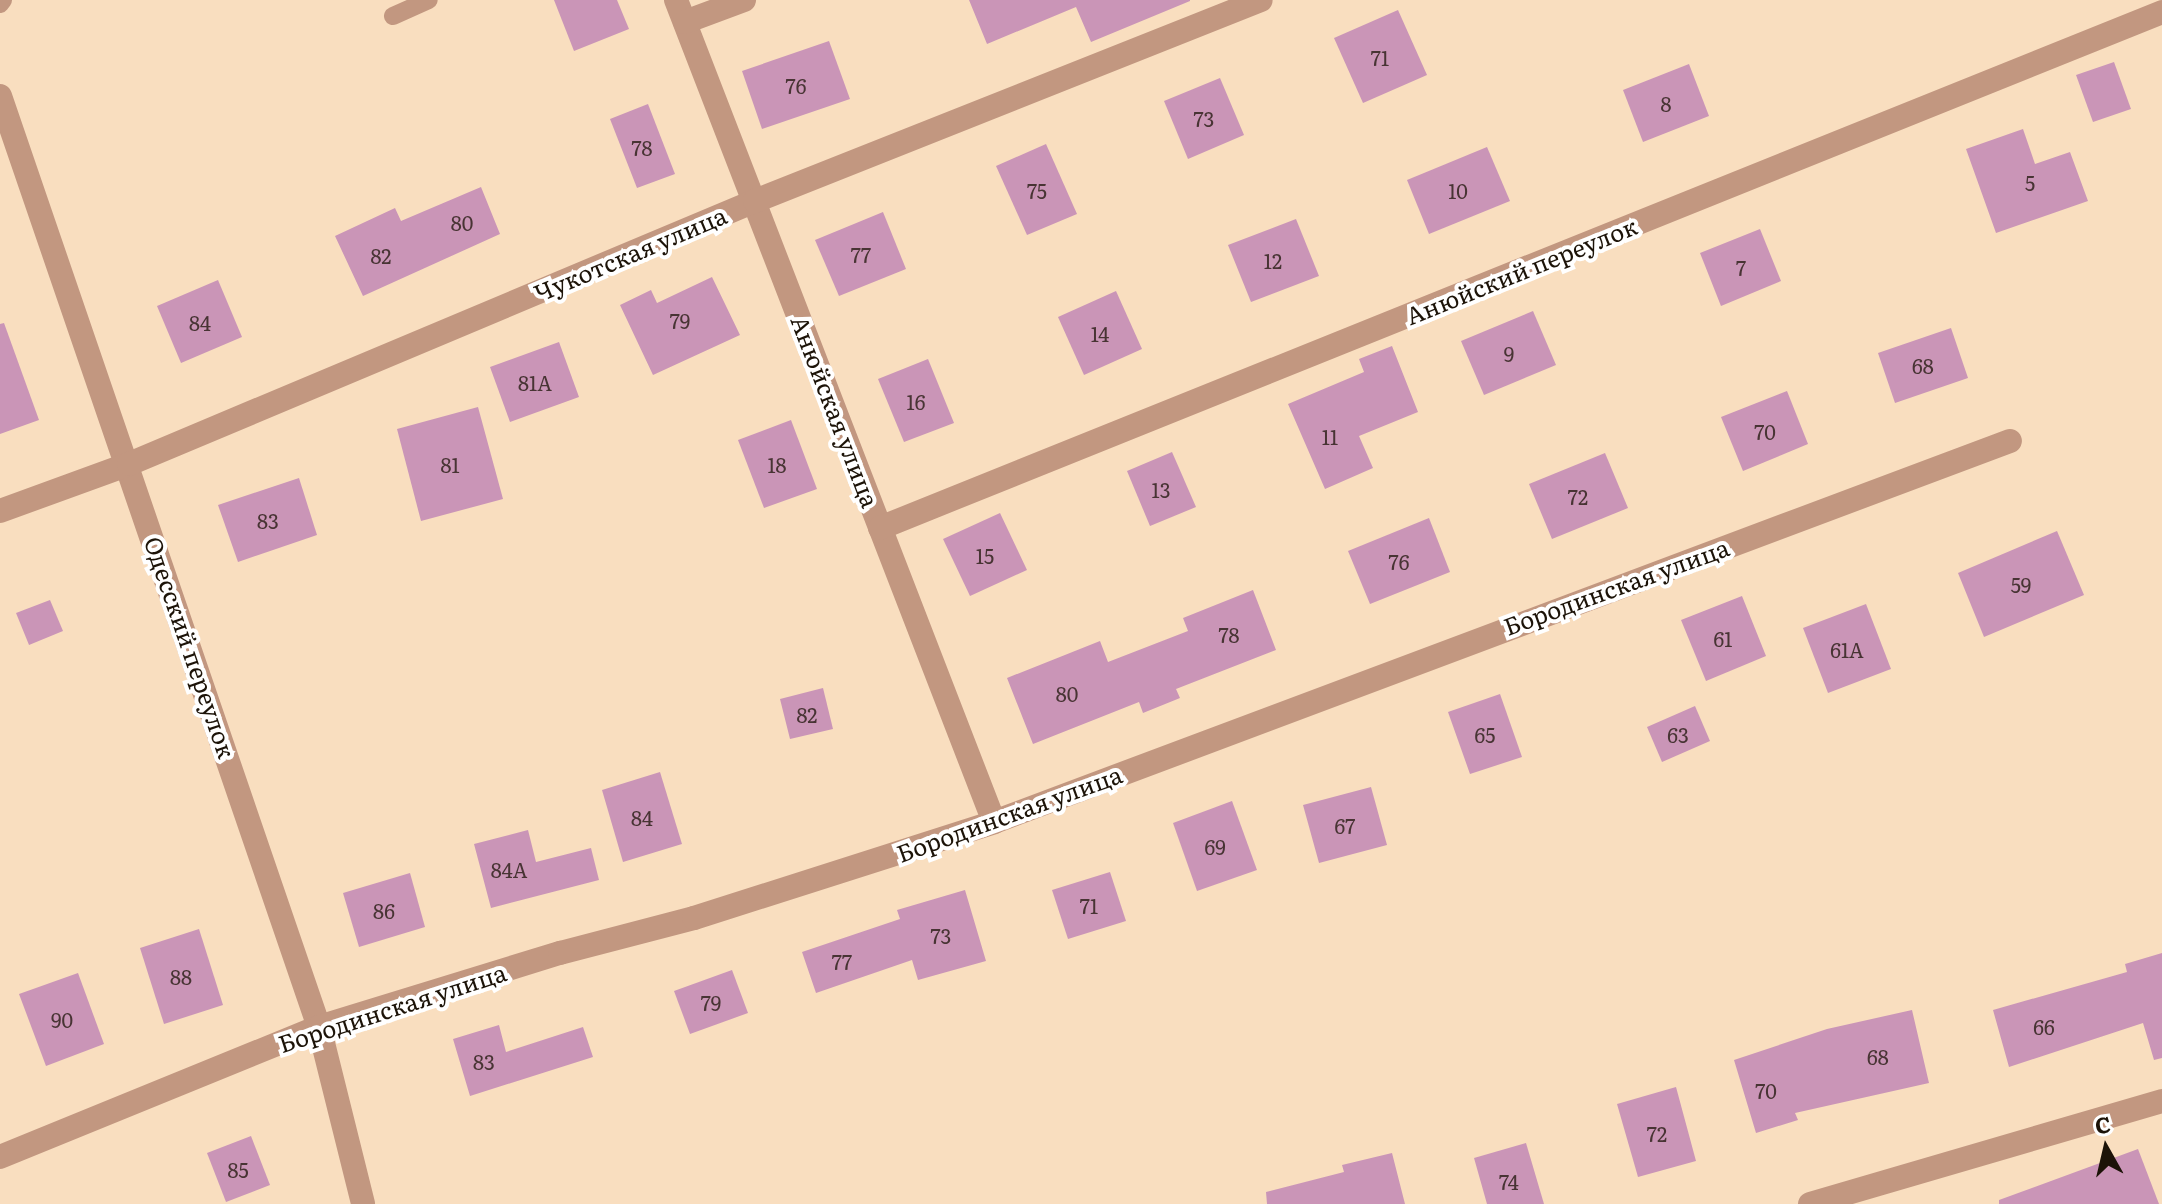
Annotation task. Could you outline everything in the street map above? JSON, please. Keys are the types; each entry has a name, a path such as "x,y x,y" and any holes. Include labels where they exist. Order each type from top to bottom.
{"street":[{"path":"680,11 744,0"},
{"name":"Чукотская улица","path":"0,511 129,464 755,201 1261,0"},
{"name":"Анюйская улица","path":"680,11 994,822"},
{"name":"Анюйский переулок","path":"880,528 2162,12"},
{"name":"Одесский переулок","path":"0,96 129,464 319,1027 363,1204"},
{"name":"Бородинская улица","path":"0,1157 319,1027 560,953 694,918 994,822 2010,441"},
{"path":"1810,1204 2162,1101"}],"lane":[{"path":"393,16 429,0"}],"building":[{"path":"554,0 617,0 629,29 574,51"},
{"path":"969,0 1190,1 1091,42 1076,7 987,44"},
{"path":"1398,10 1427,75 1363,103 1334,38"},
{"path":"829,41 850,99 762,129 742,71"},
{"path":"2114,62 2131,109 2093,122 2076,75"},
{"path":"1689,64 1709,116 1643,142 1623,90"},
{"path":"1220,78 1244,135 1188,159 1164,101"},
{"path":"648,104 675,174 637,188 610,119"},
{"path":"2023,129 2035,164 2070,152 2088,201 1996,233 1966,149"},
{"path":"1046,144 1077,214 1027,235 996,166"},
{"path":"1487,147 1510,201 1429,234 1407,180"},
{"path":"481,187 500,234 363,296 335,236 395,208 401,221"},
{"path":"883,212 906,269 839,296 815,240"},
{"path":"1296,219 1319,276 1251,302 1228,245"},
{"path":"1760,229 1781,281 1721,306 1700,253"},
{"path":"712,277 740,335 653,375 620,305 651,290 657,303"},
{"path":"218,280 242,337 181,363 157,306"},
{"path":"1116,291 1142,349 1084,375 1058,317"},
{"path":"1533,311 1556,365 1484,395 1461,341"},
{"path":"4,323 39,420 0,434 0,324"},
{"path":"1951,328 1968,378 1895,403 1878,353"},
{"path":"559,342 579,397 510,422 490,367"},
{"path":"1392,346 1418,412 1359,436 1373,468 1325,489 1288,404 1364,372 1359,359"},
{"path":"928,359 954,423 904,442 878,379"},
{"path":"1787,391 1808,444 1743,471 1721,417"},
{"path":"478,407 503,499 421,521 397,429"},
{"path":"791,420 817,489 764,508 738,440"},
{"path":"1172,452 1196,507 1150,526 1127,471"},
{"path":"1605,453 1628,508 1552,539 1529,484"},
{"path":"299,478 317,535 238,562 218,505"},
{"path":"1000,513 1027,570 970,596 943,539"},
{"path":"1429,518 1450,572 1370,604 1348,551"},
{"path":"2057,531 2084,595 1984,637 1958,573"},
{"path":"1253,590 1276,650 1176,689 1180,698 1143,713 1139,702 1033,744 1007,678 1100,641 1108,662 1188,631 1183,618"},
{"path":"1742,596 1766,656 1706,681 1681,620"},
{"path":"50,600 63,631 29,645 16,613"},
{"path":"1866,604 1891,669 1828,693 1803,628"},
{"path":"823,688 833,729 790,739 780,699"},
{"path":"1500,694 1522,757 1470,774 1448,712"},
{"path":"1695,706 1710,741 1662,762 1647,727"},
{"path":"660,772 682,844 623,862 602,790"},
{"path":"1371,787 1387,845 1319,863 1303,805"},
{"path":"1232,801 1257,870 1197,891 1173,823"},
{"path":"528,830 536,862 591,848 599,880 491,908 474,844"},
{"path":"1110,872 1126,921 1068,939 1052,890"},
{"path":"410,873 425,927 359,947 343,893"},
{"path":"965,890 986,961 918,980 912,960 816,993 802,952 900,919 897,910"},
{"path":"199,929 223,1005 164,1024 140,948"},
{"path":"2162,953 2162,1058 2154,1060 2143,1023 2009,1067 1993,1010 2127,972 2125,964"},
{"path":"732,970 748,1013 690,1034 674,991"},
{"path":"78,973 104,1044 46,1066 19,994"},
{"path":"1912,1010 1929,1083 1795,1113 1798,1120 1756,1133 1734,1060 1827,1029"},
{"path":"499,1025 506,1052 583,1027 593,1057 470,1096 453,1039"},
{"path":"1676,1087 1696,1161 1638,1177 1617,1104"},
{"path":"251,1136 270,1185 226,1202 207,1153"},
{"path":"1526,1143 1544,1204 1487,1204 1474,1158"},
{"path":"2138,1149 2159,1204 1999,1204 1999,1200"},
{"path":"1392,1153 1405,1204 1267,1204 1266,1192 1344,1172 1342,1165"}]}
